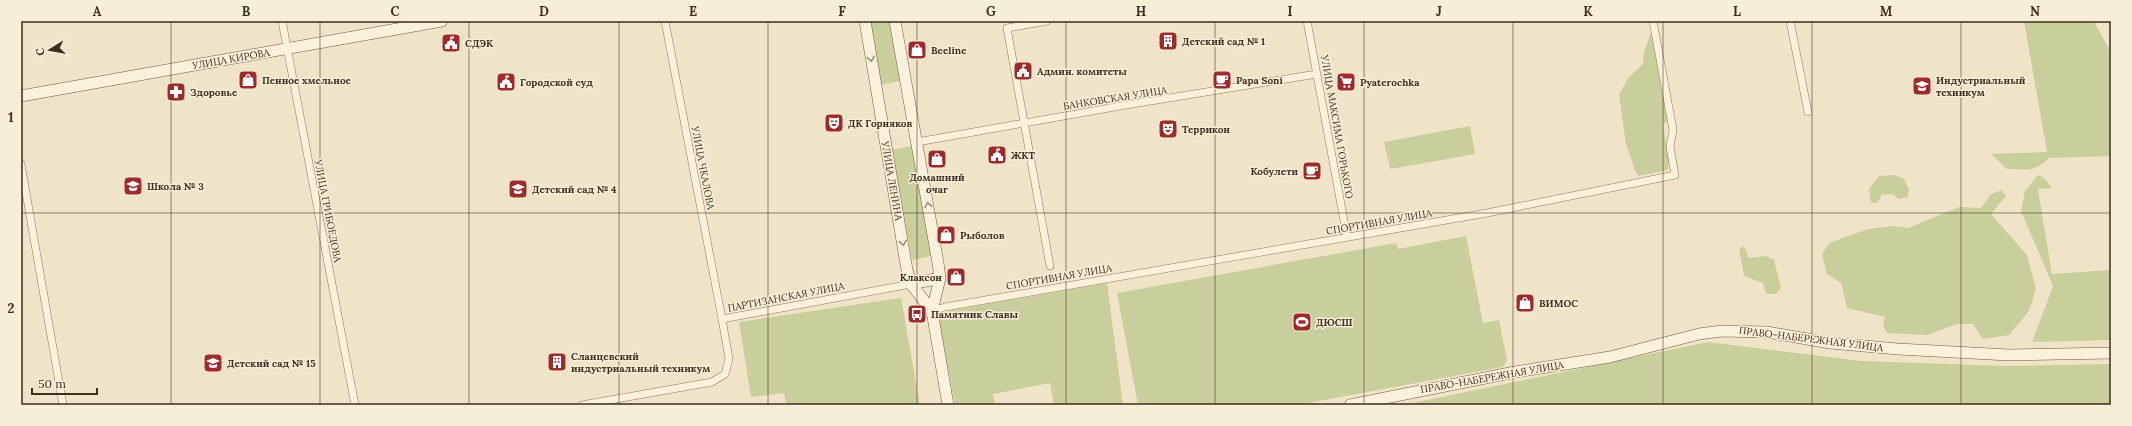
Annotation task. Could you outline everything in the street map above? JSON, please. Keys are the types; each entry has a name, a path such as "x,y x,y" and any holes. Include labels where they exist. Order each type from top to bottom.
{"street":[{"name":"УЛИЦА ГРИБОЕДОВА","path":"282,21 355,405"},
{"name":"УЛИЦА КИРОВА","path":"21,96 442,21"},
{"name":"УЛИЦА ЧКАЛОВА","path":"665,21 722,319"},
{"name":"УЛИЦА ЛЕНИНА","path":"865,21 911,284 923,302 932,311"},
{"path":"895,21 940,278 932,311 948,405"},
{"path":"1047,21 1007,28 1050,266"},
{"name":"УЛИЦА МАКСИМА ГОРЬКОГО","path":"1307,21 1347,237"},
{"name":"СПОРТИВНАЯ УЛИЦА","path":"932,311 946,307 1487,213 1675,175 1670,147 1673,130 1653,21"},
{"path":"1790,21 1808,112"},
{"name":"БАНКОВСКАЯ УЛИЦА","path":"917,142 1317,74"},
{"path":"21,164 63,405"},
{"path":"911,284 940,278"},
{"name":"ПАРТИЗАНСКАЯ УЛИЦА","path":"582,405 712,382 725,374 730,359 722,319 911,284"},
{"name":"ПРАВО-НАБЕРЕЖНАЯ УЛИЦА","path":"1350,405 1515,372 1610,357 1699,334 1721,330 1767,332 1830,343 1898,349 2009,355 2111,353"}],"green space":[{"path":"869,21 890,21 900,81 880,85"},
{"path":"2024,21 2094,21 2111,53 2111,156 2049,158 2034,168 2007,169 1991,154 2047,152"},
{"path":"1651,32 1668,121 1663,124 1669,160 1668,170 1639,176 1636,173 1626,144 1619,95 1628,78 1643,64 1644,52"},
{"path":"1470,126 1475,154 1390,169 1384,142"},
{"path":"912,146 931,256 912,260 892,150"},
{"path":"1895,175 1903,178 1909,189 1908,197 1899,199 1892,194 1882,195 1877,203 1871,203 1869,189 1879,176"},
{"path":"2038,175 2044,178 2052,188 2038,189 2052,274 2111,270 2111,340 2032,342 2053,286 2021,211 2025,191"},
{"path":"2002,190 2006,196 1991,214 2027,255 2036,289 2029,311 2009,335 1983,339 1973,324 1957,324 1927,335 1887,333 1883,326 1885,317 1847,308 1841,283 1827,274 1822,254 1829,243 1868,229 1894,226 1908,228 1959,207 1981,208 1991,194"},
{"name":"ДЮСШ","path":"1466,236 1483,323 1499,320 1507,360 1503,367 1297,405 1138,405 1117,293 1396,243 1398,249"},
{"path":"1744,246 1749,258 1766,256 1774,260 1781,288 1776,294 1766,294 1763,283 1744,276 1739,249"},
{"path":"1107,283 1123,405 1054,405 1050,383 993,394 995,405 955,405 939,321 949,311"},
{"path":"901,298 920,405 786,405 784,393 751,397 739,322"},
{"path":"1708,342 1861,361 2006,366 2111,364 2111,405 1403,405"}],"place":[{"name":"Детский сад № 1","path":"1168,41"},
{"name":"СДЭК","path":"451,43"},
{"name":"Beeline","path":"917,50"},
{"name":"Админ. комитеты","path":"1023,71"},
{"name":"Пенное хмельное","path":"248,80"},
{"name":"Papa Soni","path":"1222,80"},
{"name":"Городской суд","path":"506,82"},
{"name":"Pyaterochka","path":"1346,82"},
{"name":"Индустриальный техникум","path":"1922,86"},
{"name":"Здоровье","path":"176,92"},
{"name":"ДК Горняков","path":"834,123"},
{"name":"Террикон","path":"1168,129"},
{"name":"ЖКТ","path":"997,155"},
{"name":"Домашний очаг","path":"937,159"},
{"name":"Кобулети","path":"1312,171"},
{"name":"Школа № 3","path":"133,186"},
{"name":"Детский сад № 4","path":"518,189"},
{"name":"Рыболов","path":"946,235"},
{"name":"Клаксон","path":"956,277"},
{"name":"ВИМОС","path":"1525,303"},
{"name":"Памятник Славы","path":"917,314"},
{"name":"ДЮСШ","path":"1302,322"},
{"name":"Сланцевский индустриальный техникум","path":"557,362"},
{"name":"Детский сад № 15","path":"213,363"}]}
